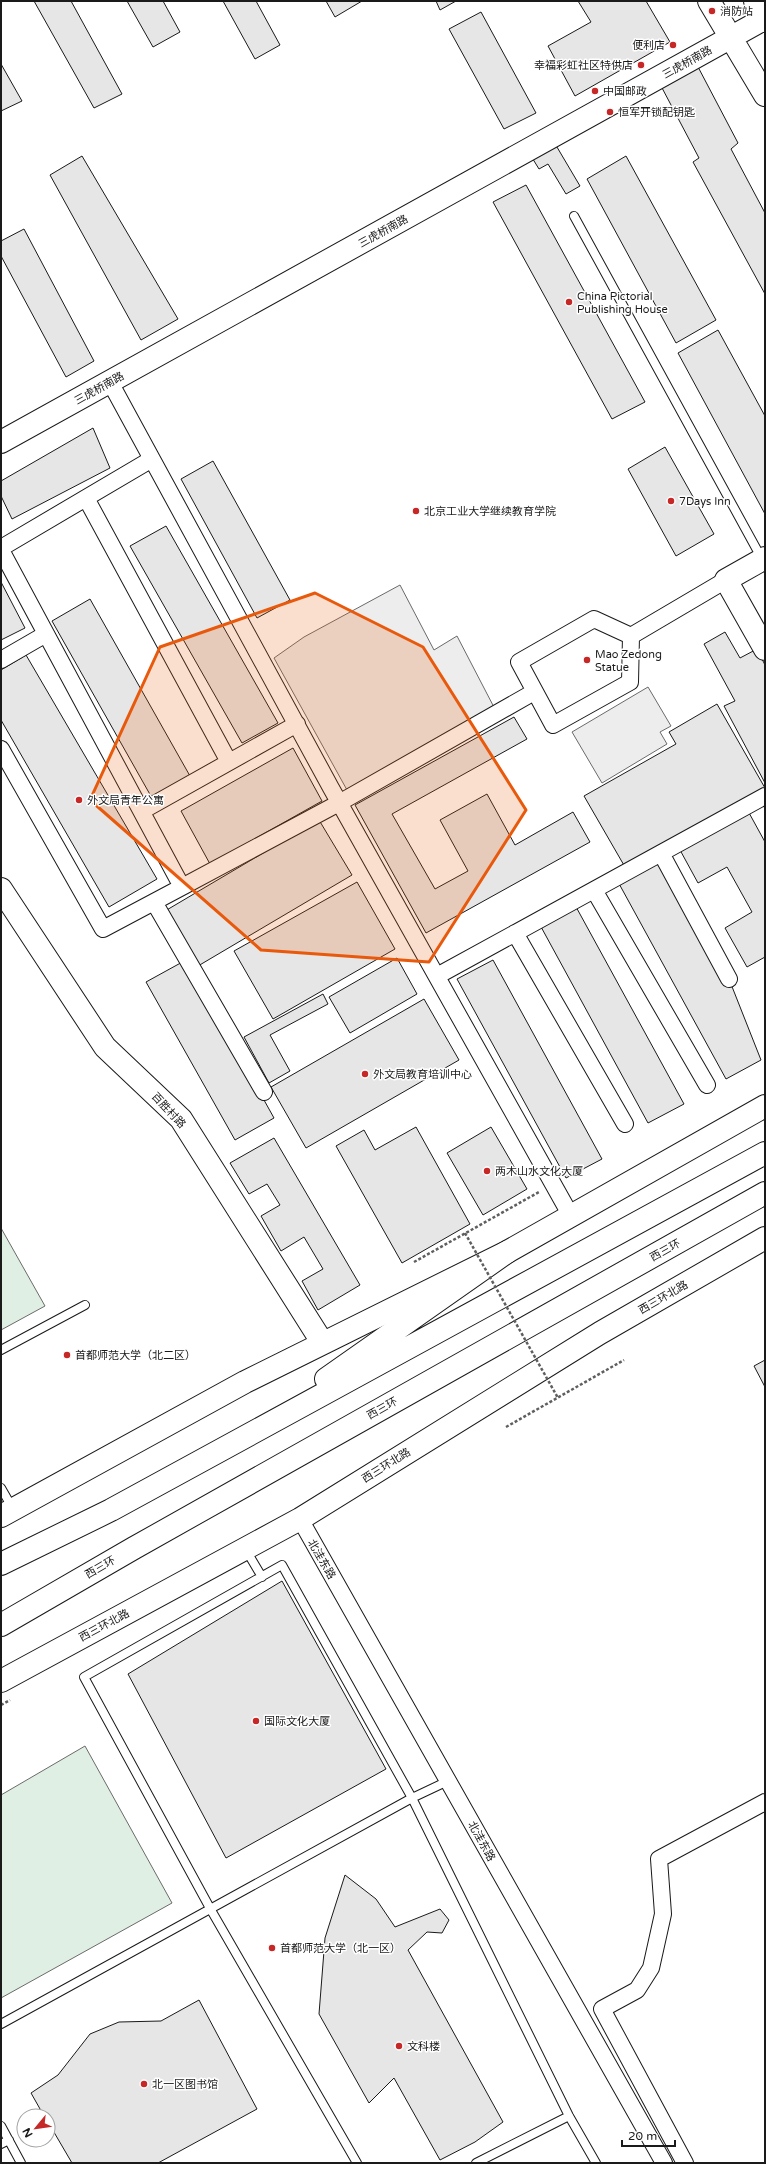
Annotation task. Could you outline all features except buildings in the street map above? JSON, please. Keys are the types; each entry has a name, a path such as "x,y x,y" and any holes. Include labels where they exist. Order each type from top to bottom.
{"main road":[{"path":"709,1 765,95"},
{"name":"三虎桥南路","path":"1,442 730,38 761,14"},
{"path":"764,559 726,580 765,649"},
{"name":"百胜村路","path":"1,890 104,1047 181,1119 322,1342"},
{"path":"7,1513 322,1342 507,1252 765,1106"},
{"path":"1,1564 111,1510 765,1153"},
{"name":"西三环","path":"1,1625 134,1548 765,1193"},
{"name":"西三环北路","path":"1,1681 300,1519 600,1332 765,1238"},
{"path":"241,1439 507,1252"},
{"path":"1,1580 111,1510"},
{"path":"1,1610 134,1548"}],"street":[{"path":"110,382 339,803 571,1216"},
{"path":"152,459 1,549 182,887"},
{"path":"86,498 229,762"},
{"path":"631,636 726,580"},
{"path":"594,619 631,636 630,682 553,725 519,662 594,619"},
{"path":"1,660 46,634"},
{"path":"1,749 103,929 339,803 534,692"},
{"path":"142,811 297,724"},
{"path":"437,976 765,796"},
{"path":"661,853 729,979"},
{"path":"594,890 707,1084"},
{"path":"154,902 264,1092"},
{"path":"515,933 625,1124"},
{"name":"北洼东路","path":"300,1519 664,2163"},
{"path":"685,2163 602,2009 637,1990 651,1968 663,1914 659,1860 765,1802"}],"lane":[{"path":"574,216 764,559"},
{"path":"1,1350 85,1305"},
{"path":"1,1488 7,1513"},
{"path":"246,1548 262,1577"},
{"path":"357,2163 211,1910 84,1677 282,1565 412,1798 569,2116 596,2163"},
{"path":"1,2024 211,1910 412,1798 448,1780"},
{"path":"476,2163 569,2116"},
{"path":"1,2126 5,2142 21,2163"}],"path":[{"path":"414,1262 554,1184"},
{"path":"465,1233 558,1398"},
{"path":"506,1427 624,1360"}],"highlighted area":[{"path":"315,593 423,647 526,810 429,962 261,950 90,800 160,647"}],"green space":[{"path":"1,1228 45,1306 1,1330"},
{"path":"85,1746 172,1903 1,1998 1,1795"}],"shaded area":[{"path":"400,585 434,650 457,636 497,713 347,790 274,658 304,637"},
{"path":"648,687 671,726 660,732 667,744 602,783 572,732"}],"place":[{"name":"消防站","path":"712,11"},
{"name":"便利店","path":"673,45"},
{"name":"幸福彩虹社区特供店","path":"641,65"},
{"name":"中国邮政","path":"595,91"},
{"name":"恒军开锁配钥匙","path":"610,112"},
{"name":"China Pictorial Publishing House","path":"569,302"},
{"name":"7Days Inn","path":"671,501"},
{"name":"北京工业大学继续教育学院","path":"416,511"},
{"name":"Mao Zedong Statue","path":"587,660"},
{"name":"外文局青年公寓","path":"79,800"},
{"name":"外文局教育培训中心","path":"365,1074"},
{"name":"两木山水文化大厦","path":"487,1171"},
{"name":"首都师范大学（北二区）","path":"67,1355"},
{"name":"国际文化大厦","path":"256,1721"},
{"name":"首都师范大学（北一区）","path":"272,1948"},
{"name":"文科楼","path":"399,2046"},
{"name":"北一区图书馆","path":"144,2084"}]}
